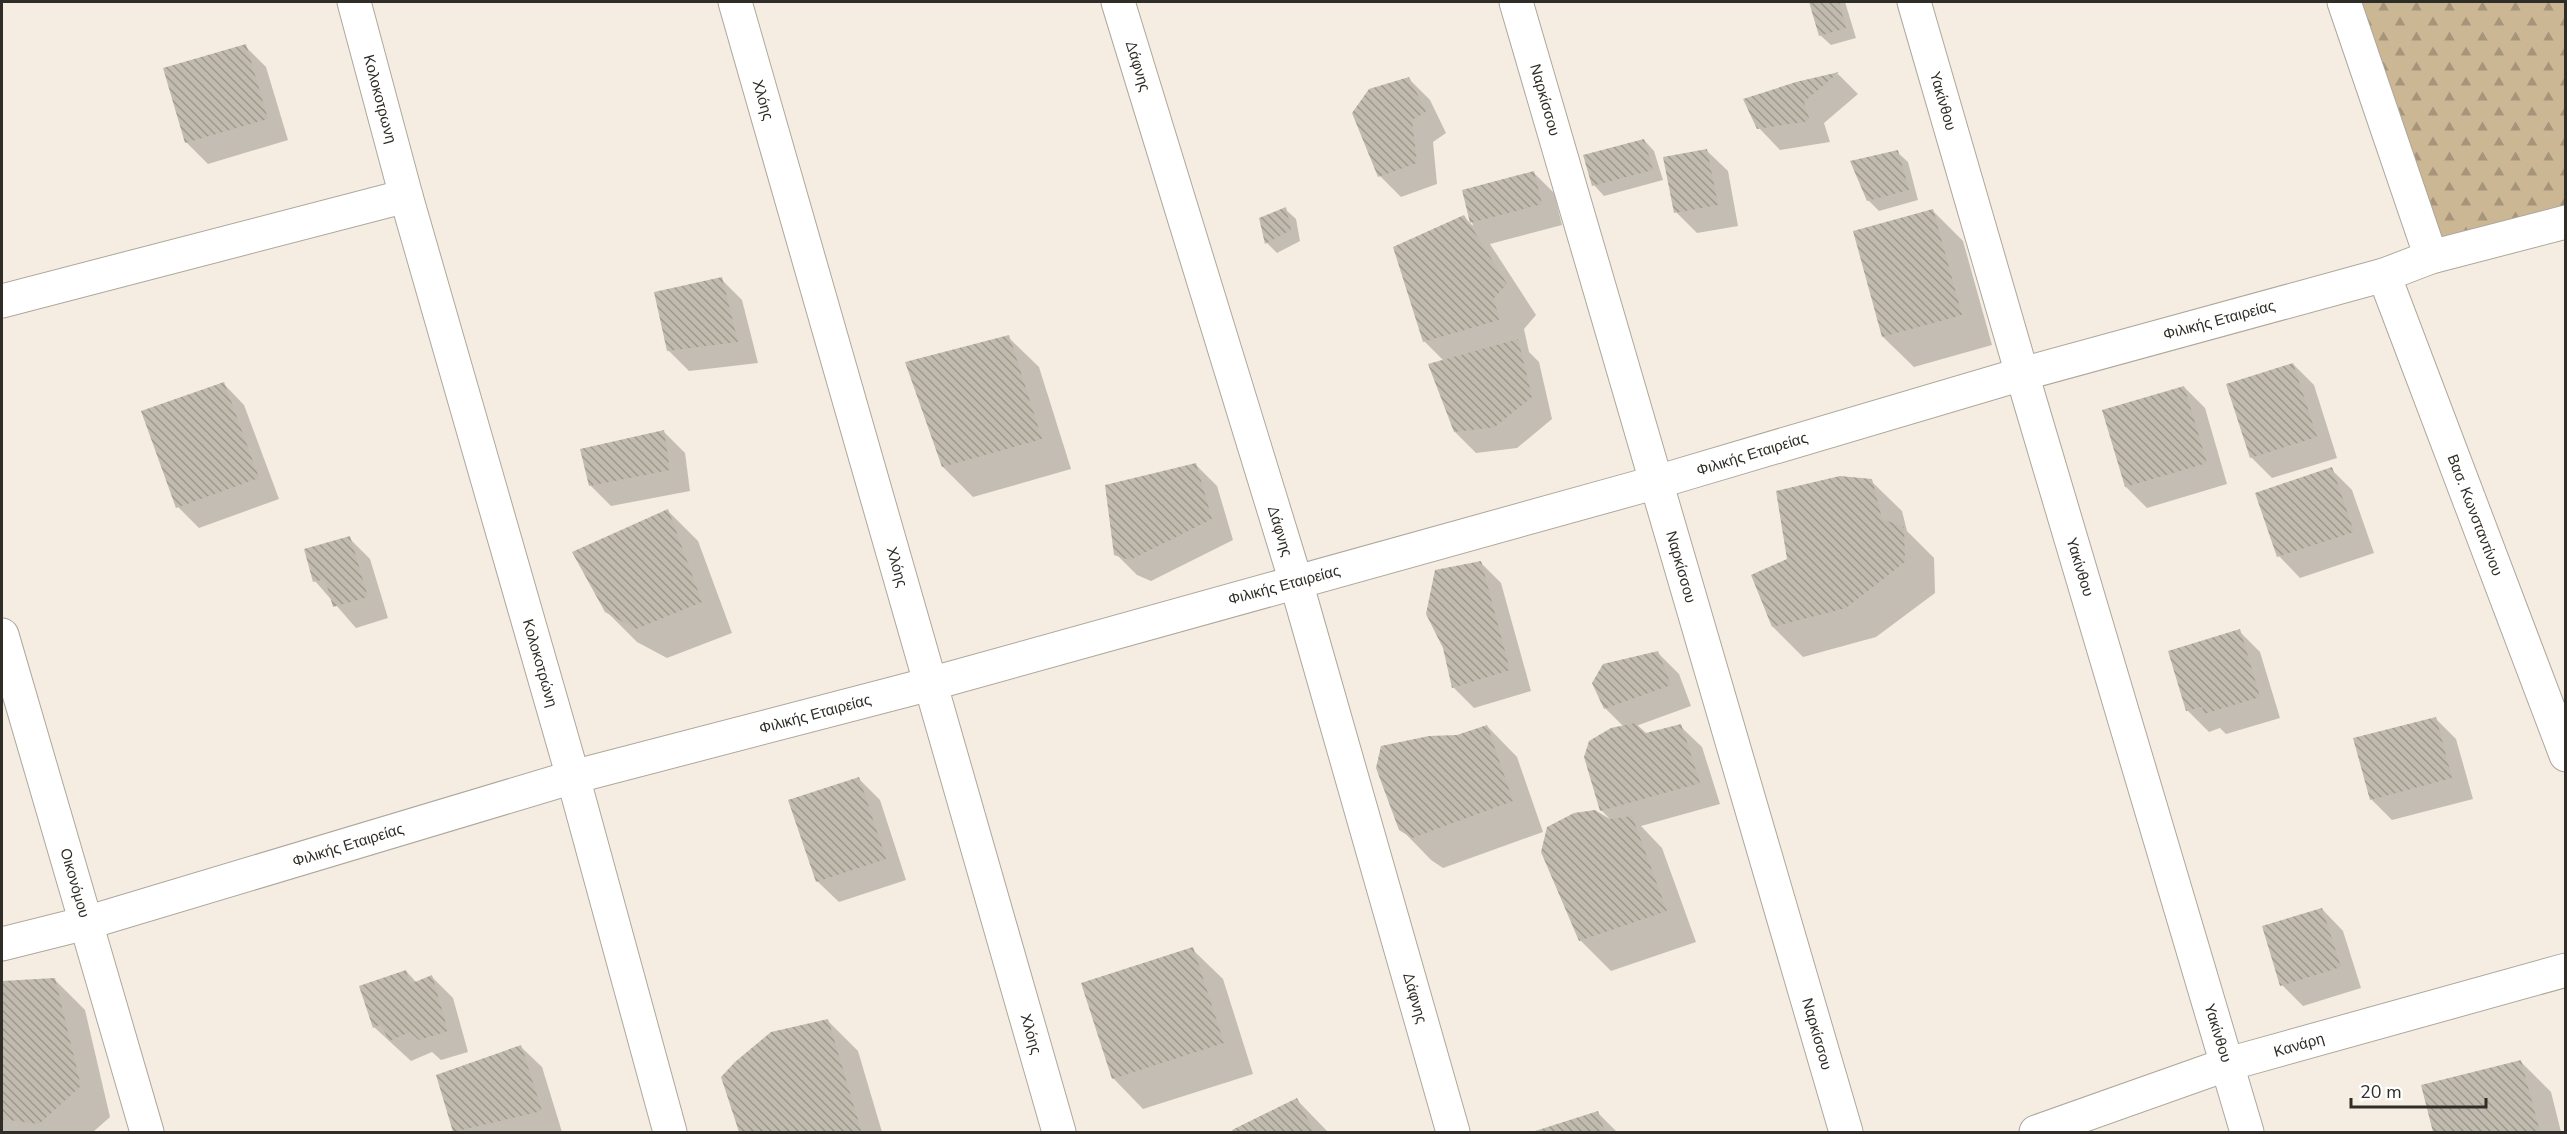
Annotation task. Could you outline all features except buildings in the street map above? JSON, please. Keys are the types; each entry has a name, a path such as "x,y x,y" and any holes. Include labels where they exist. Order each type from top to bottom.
{"street":[{"name":"Κολοκοτρωνη","path":"354,2 406,196"},
{"name":"Χλόης","path":"735,2 1059,1132"},
{"name":"Δάφνης","path":"1118,2 1296,582 1453,1132"},
{"name":"Ναρκίσσου","path":"1516,2 1846,1132"},
{"name":"Υακίνθου","path":"1914,2 2247,1132"},
{"path":"2344,2 2432,257"},
{"path":"2,301 406,196"},
{"name":"Κολοκοτρώνη","path":"406,196 573,777 670,1132"},
{"name":"Φιλικής Εταιρείας","path":"2,944 86,923 573,777 930,684 1657,482 2022,374 2384,276 2432,257 2565,222"},
{"name":"Βασ. Κωνσταντίνου","path":"2384,276 2565,755"},
{"name":"Οικονόμου","path":"2,635 147,1132"},
{"name":"Κανάρη","path":"2036,1132 2228,1065 2565,970"}],"green space":[{"path":"2359,2 2565,2 2565,212 2439,237"}]}
